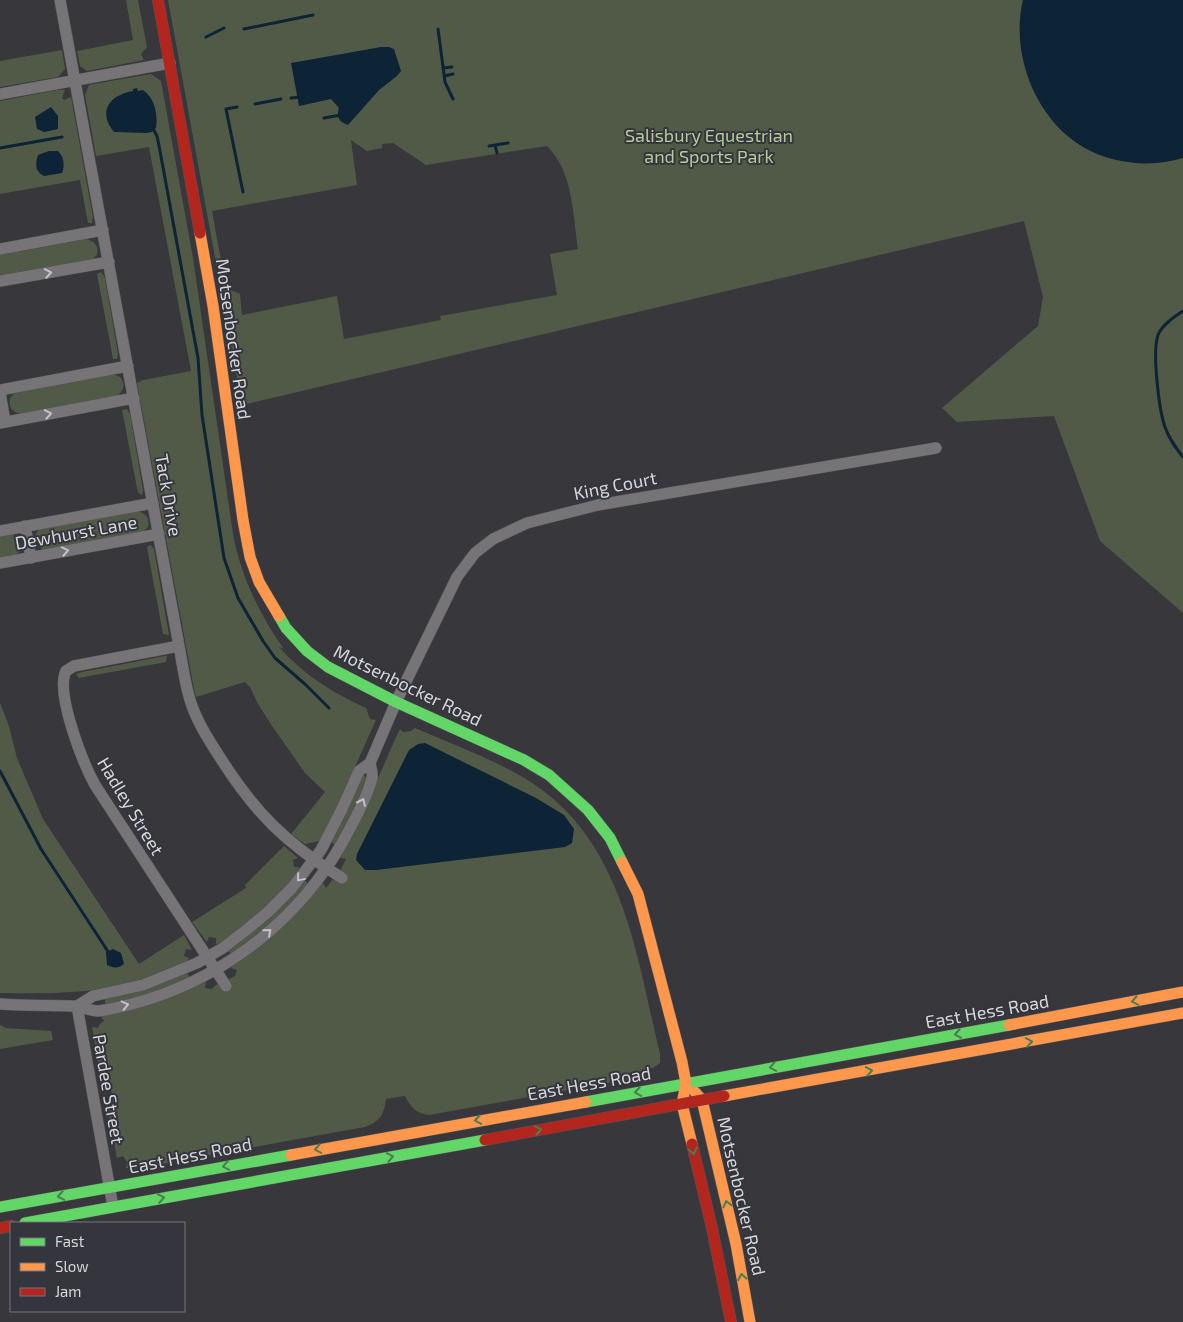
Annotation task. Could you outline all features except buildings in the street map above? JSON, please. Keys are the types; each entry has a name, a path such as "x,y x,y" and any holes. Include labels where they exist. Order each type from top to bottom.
{"main road":[{"name":"Motsenbocker Road","path":"158,0 213,306 247,544 259,582 286,628 307,651 328,667 396,702 508,752 549,775 580,802 610,838 638,894 686,1083 682,1104 712,1228 731,1322"},
{"name":"East Hess Road","path":"0,1207 1183,992"},
{"name":"East Hess Road","path":"30,1222 1183,1013"},
{"name":"Motsenbocker Road","path":"686,1083 702,1100 736,1244 750,1322"}],"street":[{"name":"Tack Drive","path":"60,0 179,646 194,713 238,785 262,816 290,842 342,878"},
{"path":"0,94 170,63"},
{"path":"0,249 103,230"},
{"path":"0,281 109,262"},
{"path":"128,366 0,391 3,422 134,398"},
{"name":"King Court","path":"370,764 396,702 457,577 475,553 485,544 503,533 527,523 598,505 936,448"},
{"name":"Dewhurst Lane","path":"0,531 153,503"},
{"path":"25,526 31,558"},
{"name":"Dewhurst Lane","path":"0,563 159,534"},
{"name":"Hadley Street","path":"179,646 62,669 63,683 70,720 80,752 91,777 108,807 226,986"},
{"path":"0,1004 46,1007 77,1006 96,1011 136,1002 179,988 216,970 252,945 282,920 303,898 326,868 346,835 368,790 373,776 370,764 359,771 329,836 315,860 283,897 259,920 230,943 207,957 159,979 133,988 93,996 77,1006"},
{"name":"Pardee Street","path":"77,1006 113,1207"}],"green space":[{"path":"126,0 138,0 147,47 141,54 144,60 87,71 80,66 77,51 133,40"},
{"name":"Salisbury Equestrian and Sports Park","path":"168,0 1183,0 1183,613 1100,541 1054,416 957,422 942,408 1038,326 1043,297 1024,221 242,405","holes":["351,140 367,151 382,148 382,144 393,143 426,165 547,146 556,156 567,181 573,208 578,249 550,254 557,295 440,316 441,320 344,339 337,296 242,315 240,294 226,288 212,211 357,185"]},
{"path":"62,50 65,69 58,77 0,87 0,61"},
{"path":"151,74 161,81 193,258 233,534 246,580 259,608 284,649 279,647 309,675 342,696 366,708 370,719 376,720 320,841 305,844 291,834 325,792 305,773 272,726 250,687 245,682 196,697 194,689 137,383 143,380 191,371 149,147 96,156 85,95 89,85"},
{"path":"65,90 62,98 64,100 71,97 93,217 92,223 88,223 80,180 0,194 0,101"},
{"path":"87,239 97,247 97,255 91,261 0,278 0,255"},
{"path":"101,272 105,278 118,354 117,359 113,359 97,274"},
{"path":"113,374 120,377 124,385 117,396 21,414 15,412 10,406 10,398 15,392"},
{"path":"127,409 130,414 143,490 142,495 138,493 122,410"},
{"path":"138,511 148,518 148,527 142,533 44,550 35,543 34,537 39,529"},
{"path":"11,534 20,542 20,551 15,555 0,559 0,536"},
{"path":"151,545 154,549 169,635 163,634 147,547"},
{"path":"167,656 166,662 79,678 76,674 82,672"},
{"path":"0,703 9,726 17,758 43,819 139,964 184,935 192,950 186,949 184,956 189,958 188,960 140,980 101,989 61,993 0,993"},
{"path":"415,728 485,758 526,779 559,804 584,833 605,866 633,939 660,1054 660,1063 653,1068 645,1069 646,1076 429,1115 414,1109 405,1096 386,1099 381,1116 375,1122 365,1127 133,1169 126,1168 127,1162 123,1156 117,1158 106,1103 106,1101 112,1103 113,1099 107,1077 108,1073 105,1070 101,1074 99,1069 92,1027 98,1028 104,1021 100,1015 206,982 205,988 212,989 216,985 235,976 237,970 231,968 233,965 251,953 323,883 326,888 341,869 346,859 340,858 400,729 403,732 411,731"},
{"path":"364,775 367,779 346,826 335,844 333,844 331,840"},
{"path":"284,846 298,858 293,860 294,867 299,867 287,886 265,908 221,943 216,944 216,938 209,937 207,942 192,922 246,888 245,885"},
{"path":"304,881 308,885 269,927 231,954 229,952 229,950"},
{"path":"188,973 189,978 146,995 106,1005 105,1003 105,999 147,988"},
{"path":"0,1025 6,1028 51,1031 53,1040 0,1049"}],"water":[{"path":"1023,0 1183,0 1183,158 1158,163 1119,161 1094,153 1066,135 1039,102 1030,83 1020,41 1020,20"},
{"path":"381,47 394,49 401,71 379,90 348,125 339,119 339,108 331,99 299,106 291,63"},
{"path":"137,88 138,91 143,90 147,93 153,102 157,118 156,128 152,132 147,133 114,132 107,117 108,105 118,96"},
{"path":"51,107 58,116 58,129 44,132 37,129 35,117"},
{"path":"49,151 58,151 62,156 64,164 62,173 44,176 37,170 38,155"},
{"path":"425,743 536,798 564,815 574,829 572,843 565,847 365,870 356,860 357,854 409,750 418,744"},
{"path":"113,949 121,953 124,964 120,967 107,965 106,952"}],"waterway":[{"path":"244,29 313,15"},
{"path":"206,37 224,28"},
{"path":"438,29 445,82 453,99"},
{"path":"443,68 452,67"},
{"path":"444,76 453,74"},
{"path":"291,98 301,97"},
{"path":"255,104 281,99"},
{"path":"237,107 226,109 243,192"},
{"path":"324,118 341,115"},
{"path":"152,127 157,136 160,151 198,358 202,415 224,558 238,598 263,641 275,658 329,708"},
{"path":"0,148 62,137"},
{"path":"489,146 508,143"},
{"path":"495,145 497,153"},
{"path":"1183,311 1162,328 1156,343 1157,381 1163,419 1175,447 1183,457"},
{"path":"0,771 41,849 109,953"}],"traffic: fast":[{"path":"279,616 286,628 307,651 328,667 396,702 524,760 549,775 588,810 610,838 622,862"},
{"path":"586,1102 1009,1025"},
{"path":"31,1222 485,1140"},
{"path":"0,1207 291,1155"}],"traffic: slow":[{"path":"200,233 213,306 243,520 250,557 259,582 279,616"},
{"path":"622,862 638,894 682,1062 686,1083 682,1104 692,1144"},
{"path":"1009,1025 1183,992"},
{"path":"724,1096 1183,1013"},
{"path":"695,1092 702,1100 736,1244 750,1322"},
{"path":"291,1155 586,1102"}],"traffic: jam":[{"path":"158,0 200,233"},
{"path":"485,1140 724,1096"},
{"path":"692,1144 712,1228 731,1322"},
{"path":"0,1228 10,1226"}]}
